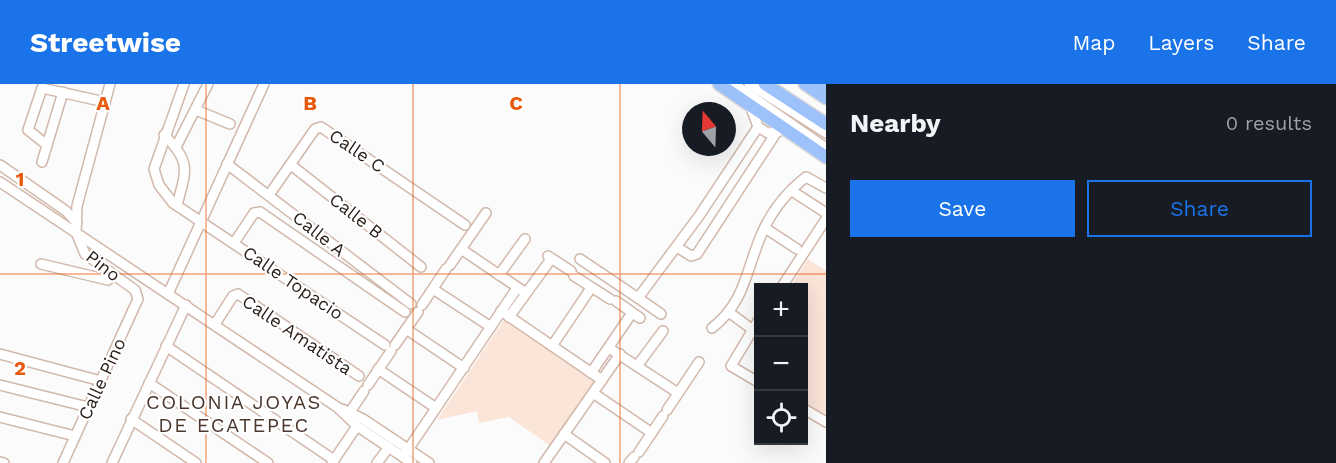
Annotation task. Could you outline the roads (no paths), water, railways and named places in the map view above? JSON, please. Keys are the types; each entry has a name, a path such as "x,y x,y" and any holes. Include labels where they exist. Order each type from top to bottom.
{"highway":[{"path":"719,84 779,131 826,157"},
{"path":"765,84 826,124"},
{"path":"805,84 826,98"}],"street":[{"path":"75,232 75,219 110,84"},
{"name":"Calle Topacio","path":"184,84 164,135 154,169 159,185 177,205 390,347"},
{"path":"176,147 208,84"},
{"path":"168,294 264,84"},
{"path":"734,84 826,148"},
{"path":"749,84 826,133"},
{"path":"47,145 28,130 40,91 44,87 105,102"},
{"path":"42,162 63,92"},
{"path":"751,108 758,128"},
{"path":"196,110 230,124"},
{"name":"Calle C","path":"269,195 315,129 321,127 465,225"},
{"path":"677,247 691,255 696,255 738,189 779,131 758,128"},
{"path":"638,298 699,216 758,128"},
{"path":"164,135 184,158 186,167 177,205"},
{"name":"Calle A","path":"227,164 417,307"},
{"path":"0,165 75,219 97,247"},
{"name":"Calle B","path":"291,165 422,267"},
{"path":"712,328 730,313 747,278 771,215 807,176 826,188"},
{"path":"723,180 738,189"},
{"path":"0,182 406,453 412,463"},
{"path":"792,191 826,213"},
{"path":"234,243 255,213 260,212 405,312"},
{"path":"349,415 390,347 406,329 417,307 433,289 486,213"},
{"path":"699,216 714,225"},
{"path":"784,283 826,219"},
{"path":"765,228 797,249"},
{"name":"Pino","path":"75,232 85,254 135,290 138,295"},
{"path":"499,275 525,239"},
{"path":"461,249 526,293"},
{"path":"406,453 491,327 526,293 549,257 591,288 636,316 591,373"},
{"path":"580,259 661,314"},
{"path":"41,264 108,280"},
{"path":"369,289 377,278"},
{"path":"505,314 517,288"},
{"path":"552,346 591,288"},
{"path":"433,289 491,327"},
{"name":"Calle Amatista","path":"215,324 233,296 238,294 359,376"},
{"name":"Calle Pino","path":"63,463 138,303 138,295"},
{"path":"124,463 113,460 186,305"},
{"path":"730,313 753,330 731,366 754,379"},
{"path":"505,314 602,380"},
{"path":"406,329 464,368"},
{"path":"637,366 663,331"},
{"path":"166,346 333,462 357,426"},
{"path":"609,348 678,393"},
{"path":"0,354 101,381"},
{"path":"544,463 620,354"},
{"path":"634,457 699,362"},
{"path":"378,369 436,408"},
{"path":"149,383 268,463"},
{"path":"0,386 88,407"},
{"path":"592,393 652,433"},
{"path":"808,411 826,422"},
{"path":"349,415 357,426 388,447 429,463"},
{"path":"0,417 75,436"},
{"path":"131,419 196,463"},
{"path":"564,434 605,463"},
{"path":"377,463 388,447"}],"district":[{"name":"COLONIA JOYAS DE ECATEPEC","path":"234,414"}]}
